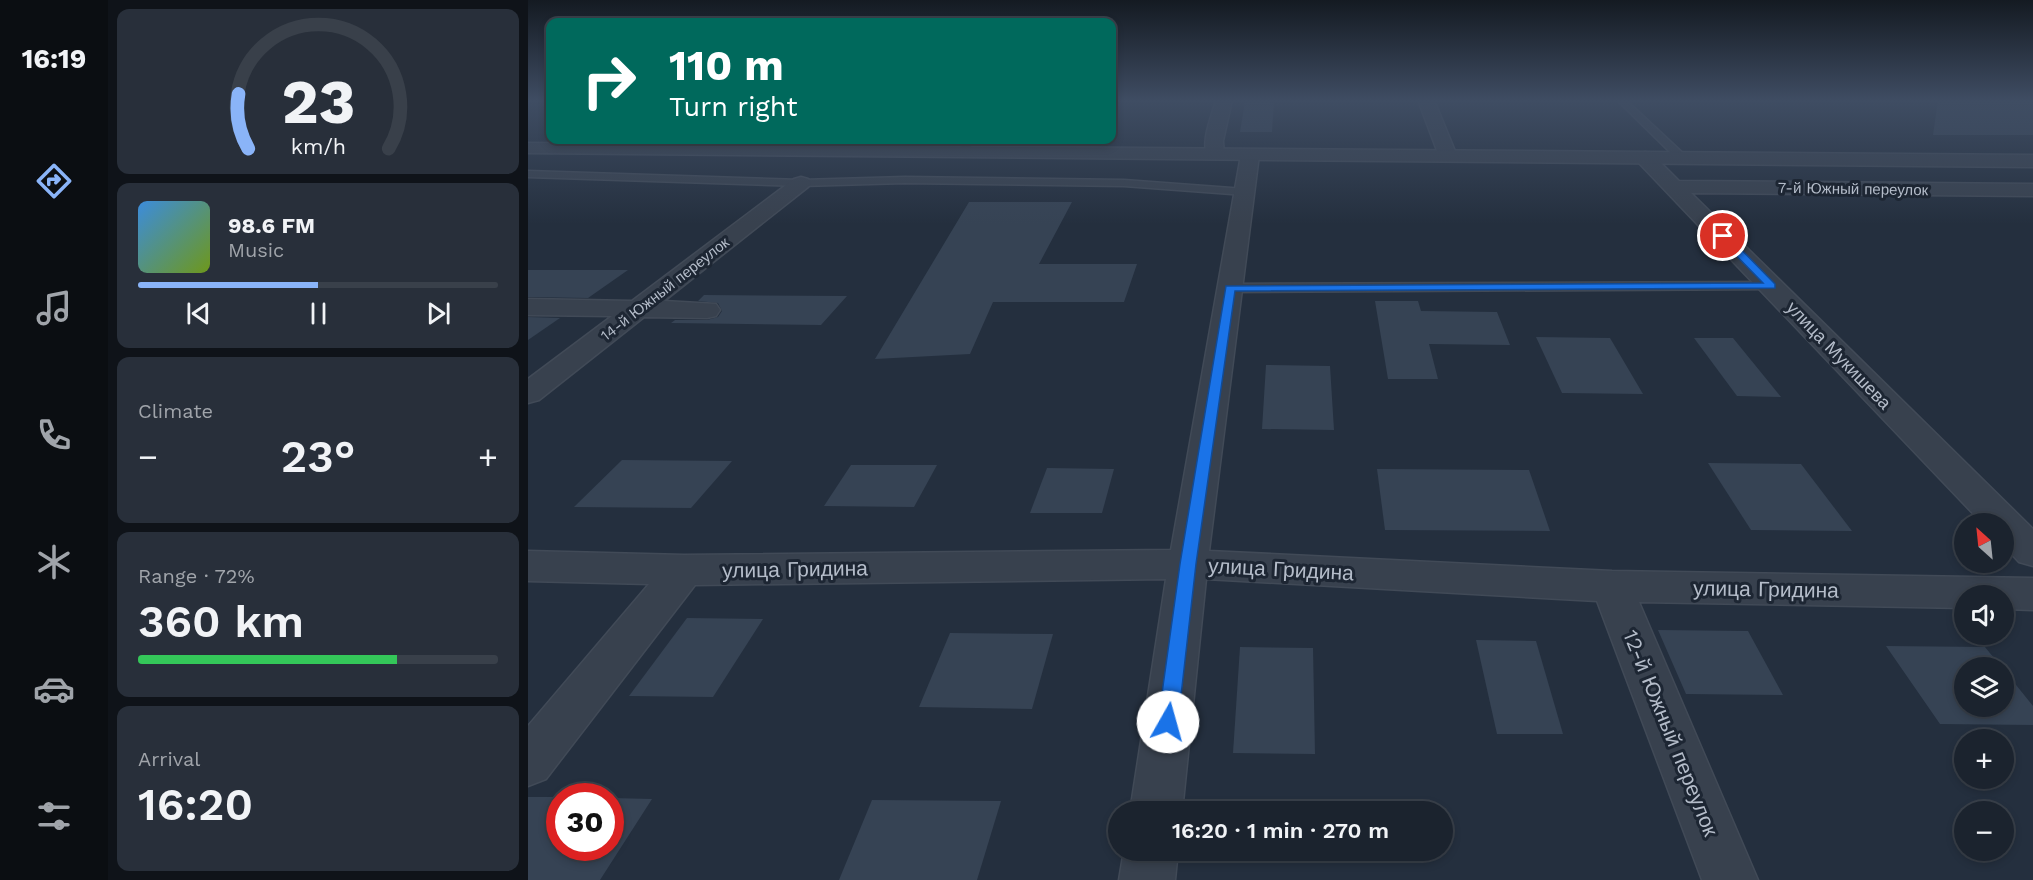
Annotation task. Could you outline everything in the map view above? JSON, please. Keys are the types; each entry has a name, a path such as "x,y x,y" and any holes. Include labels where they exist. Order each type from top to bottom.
{"street":[{"path":"1214,141 1215,155"},
{"path":"1442,141 1448,156"},
{"path":"528,148 676,150 966,146 1215,155 2033,161"},
{"path":"1157,801 1188,564 1250,155"},
{"name":"улица Мукишева","path":"1645,158 2033,552"},
{"name":"14-й Южный переулок","path":"528,394 801,183"},
{"name":"7-й Южный переулок","path":"1674,187 2033,190"},
{"path":"528,307 707,310"},
{"name":"улица Гридина","path":"528,566 684,570 1188,564 1612,586 2033,594"},
{"path":"528,763 684,570"},
{"name":"12-й Южный переулок","path":"1612,586 1730,880"},
{"path":"1147,880 1150,861"}],"lane":[{"path":"1664,141 1682,158"},
{"path":"676,150 687,144"},
{"path":"528,174 801,183 905,180 1124,183 1245,192"},
{"path":"1230,288 1772,286"}],"building":[{"path":"969,202 1072,202 1039,264 1137,264 1124,302 993,302 970,354 875,359"},
{"path":"528,270 628,270 588,298 528,297"},
{"path":"704,295 847,296 821,325 671,323 675,320 707,320 718,317 722,311 718,303 698,301"},
{"path":"1375,301 1418,301 1421,311 1497,312 1510,345 1429,344 1438,379 1388,379"},
{"path":"528,317 560,318 528,340"},
{"path":"1536,337 1610,338 1643,394 1562,393"},
{"path":"1694,338 1733,338 1781,397 1737,396"},
{"path":"1266,365 1330,366 1334,430 1262,429"},
{"path":"622,460 732,461 691,508 574,507"},
{"path":"1708,463 1801,464 1852,531 1751,530"},
{"path":"851,465 937,465 914,507 824,506"},
{"path":"1047,468 1114,469 1102,513 1030,513"},
{"path":"1377,469 1529,470 1550,531 1385,530"},
{"path":"687,618 763,619 713,697 629,696"},
{"path":"1658,630 1748,631 1783,695 1686,694"},
{"path":"950,633 1053,634 1032,709 919,707"},
{"path":"1476,640 1536,641 1563,734 1497,734"},
{"path":"1886,646 1985,647 1993,657 1954,657 1954,717 2014,717 2014,682 2033,706 2033,725 1940,724"},
{"path":"1240,647 1313,648 1315,754 1233,753"},
{"path":"528,797 546,797 546,861 612,861 600,880 528,880"},
{"path":"624,798 652,799 624,843"},
{"path":"872,800 1001,801 977,880 839,880"}],"route":[{"path":"1168,722 1188,564 1230,288 1772,286 1723,236"}]}
